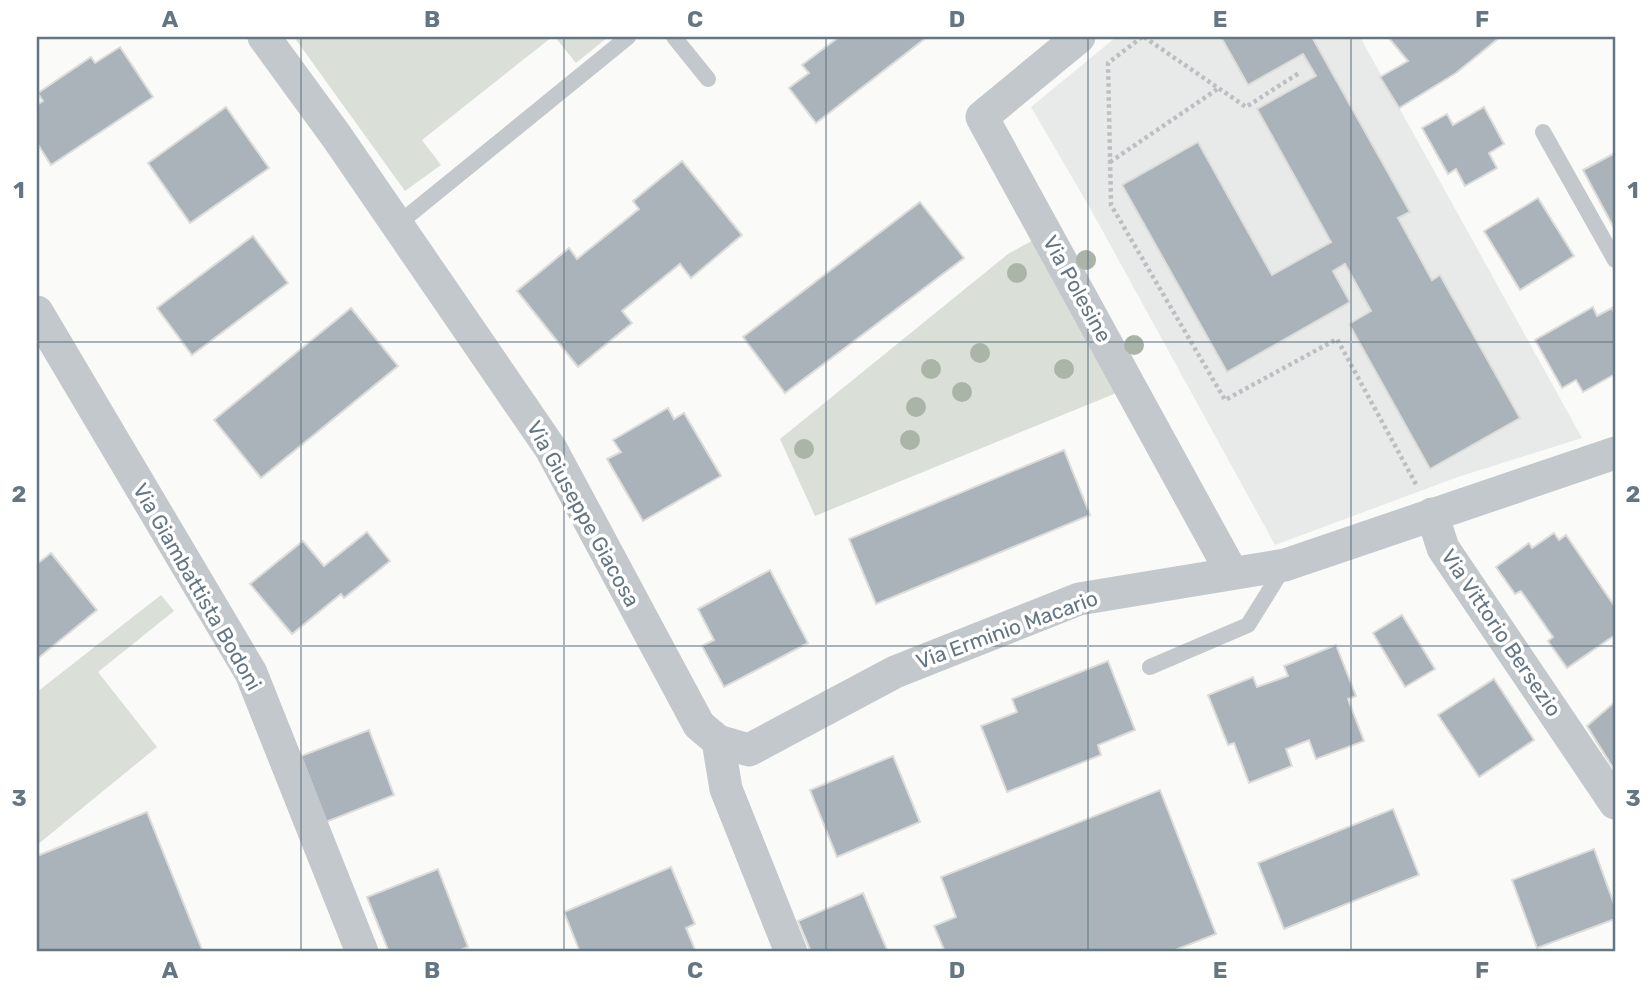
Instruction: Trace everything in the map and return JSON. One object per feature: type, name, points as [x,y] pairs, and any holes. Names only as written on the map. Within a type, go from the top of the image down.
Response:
[{"type":"street","name":"Via Giuseppe Giacosa","points":[[264,37],[398,224],[551,449],[699,725],[719,741]]},
{"type":"street","name":"Via Polesine","points":[[1079,37],[982,117],[1232,573]]},
{"type":"street","name":"Via Giambattista Bodoni","points":[[37,312],[251,673],[362,952]]},
{"type":"street","points":[[1432,514],[1615,453]]},
{"type":"street","name":"Via Erminio Macario","points":[[719,741],[750,750],[895,672],[1079,598],[1285,565],[1432,514]]},
{"type":"street","name":"Via Vittorio Bersezio","points":[[1432,514],[1443,548],[1615,803]]},
{"type":"street","points":[[719,741],[726,789],[791,952]]},
{"type":"lane","points":[[398,224],[628,37]]},
{"type":"lane","points":[[674,37],[708,79]]},
{"type":"lane","points":[[1543,132],[1615,260]]},
{"type":"lane","points":[[1150,667],[1248,625],[1285,565]]},
{"type":"path","points":[[1299,73],[1245,107],[1143,37],[1108,63],[1111,205],[1225,400],[1337,339],[1432,514]]},
{"type":"path","points":[[1110,162],[1219,88]]},
{"type":"shaded area","points":[[294,37],[552,37],[422,140],[441,165],[405,191]]},
{"type":"shaded area","points":[[555,37],[608,37],[576,63]]},
{"type":"shaded area","points":[[1116,37],[1360,37],[1582,438],[1458,477],[1275,545],[1090,208],[1031,107]]},
{"type":"shaded area","points":[[1046,233],[1131,387],[815,516],[780,439],[1008,254]]},
{"type":"shaded area","points":[[161,595],[174,611],[98,672],[157,747],[37,845],[37,692]]},
{"type":"building","points":[[839,37],[927,37],[816,123],[789,88],[809,73],[802,65]]},
{"type":"building","points":[[1221,37],[1312,37],[1410,212],[1398,218],[1432,280],[1440,275],[1520,418],[1430,469],[1349,324],[1371,311],[1345,264],[1333,271],[1350,302],[1227,372],[1122,185],[1198,142],[1272,275],[1331,242],[1257,109],[1316,76],[1303,54],[1248,85]]},
{"type":"building","points":[[1388,37],[1500,37],[1456,73],[1399,108],[1380,77],[1408,61]]},
{"type":"building","points":[[120,47],[153,97],[51,165],[37,143],[37,105],[43,101],[38,93],[91,57],[95,63]]},
{"type":"building","points":[[226,107],[269,168],[190,223],[148,163]]},
{"type":"building","points":[[1484,107],[1504,144],[1489,153],[1497,168],[1465,186],[1456,169],[1448,174],[1422,128],[1447,114],[1453,125]]},
{"type":"building","points":[[1615,153],[1615,230],[1583,170]]},
{"type":"building","points":[[682,161],[742,235],[691,278],[680,264],[622,311],[632,323],[578,367],[517,291],[569,248],[577,259],[639,209],[633,201]]},
{"type":"building","points":[[1538,198],[1574,256],[1520,290],[1484,231]]},
{"type":"building","points":[[920,202],[964,258],[785,393],[743,337]]},
{"type":"building","points":[[253,236],[288,283],[192,355],[157,308]]},
{"type":"building","points":[[1593,307],[1597,316],[1612,308],[1615,315],[1615,374],[1583,392],[1576,380],[1562,388],[1535,340]]},
{"type":"building","points":[[351,308],[398,366],[261,478],[214,420]]},
{"type":"building","points":[[668,408],[674,419],[684,413],[721,476],[643,521],[607,459],[621,452],[613,440]]},
{"type":"building","points":[[1064,450],[1090,515],[876,604],[849,539]]},
{"type":"building","points":[[367,532],[390,561],[344,598],[341,594],[292,634],[250,584],[303,541],[324,566]]},
{"type":"building","points":[[1554,533],[1559,540],[1566,535],[1615,607],[1615,635],[1567,668],[1548,641],[1553,637],[1521,591],[1515,594],[1496,567],[1529,543],[1532,548]]},
{"type":"building","points":[[51,553],[97,610],[37,659],[37,564]]},
{"type":"building","points":[[770,570],[808,643],[724,687],[702,646],[714,640],[698,609]]},
{"type":"building","points":[[1402,615],[1435,669],[1405,687],[1373,633]]},
{"type":"building","points":[[1336,645],[1356,696],[1348,699],[1364,741],[1316,759],[1309,740],[1286,749],[1292,766],[1249,783],[1234,743],[1228,745],[1208,695],[1253,677],[1257,687],[1288,676],[1284,666]]},
{"type":"building","points":[[1108,661],[1135,730],[1098,745],[1101,755],[1007,792],[981,726],[1017,712],[1012,699]]},
{"type":"building","points":[[1494,679],[1534,740],[1479,777],[1438,715]]},
{"type":"building","points":[[1615,702],[1615,771],[1587,726]]},
{"type":"building","points":[[369,730],[394,795],[326,822],[301,756]]},
{"type":"building","points":[[893,756],[920,822],[837,857],[810,790]]},
{"type":"building","points":[[1160,790],[1216,934],[1170,952],[945,952],[934,926],[956,917],[941,877]]},
{"type":"building","points":[[1393,809],[1419,875],[1284,929],[1258,863]]},
{"type":"building","points":[[147,812],[203,952],[37,952],[37,856]]},
{"type":"building","points":[[1594,849],[1615,907],[1615,919],[1537,948],[1512,880]]},
{"type":"building","points":[[671,867],[695,924],[686,928],[696,952],[580,952],[564,912]]},
{"type":"building","points":[[438,869],[468,947],[455,952],[389,952],[367,897]]},
{"type":"building","points":[[863,893],[888,952],[811,952],[798,921]]}]
